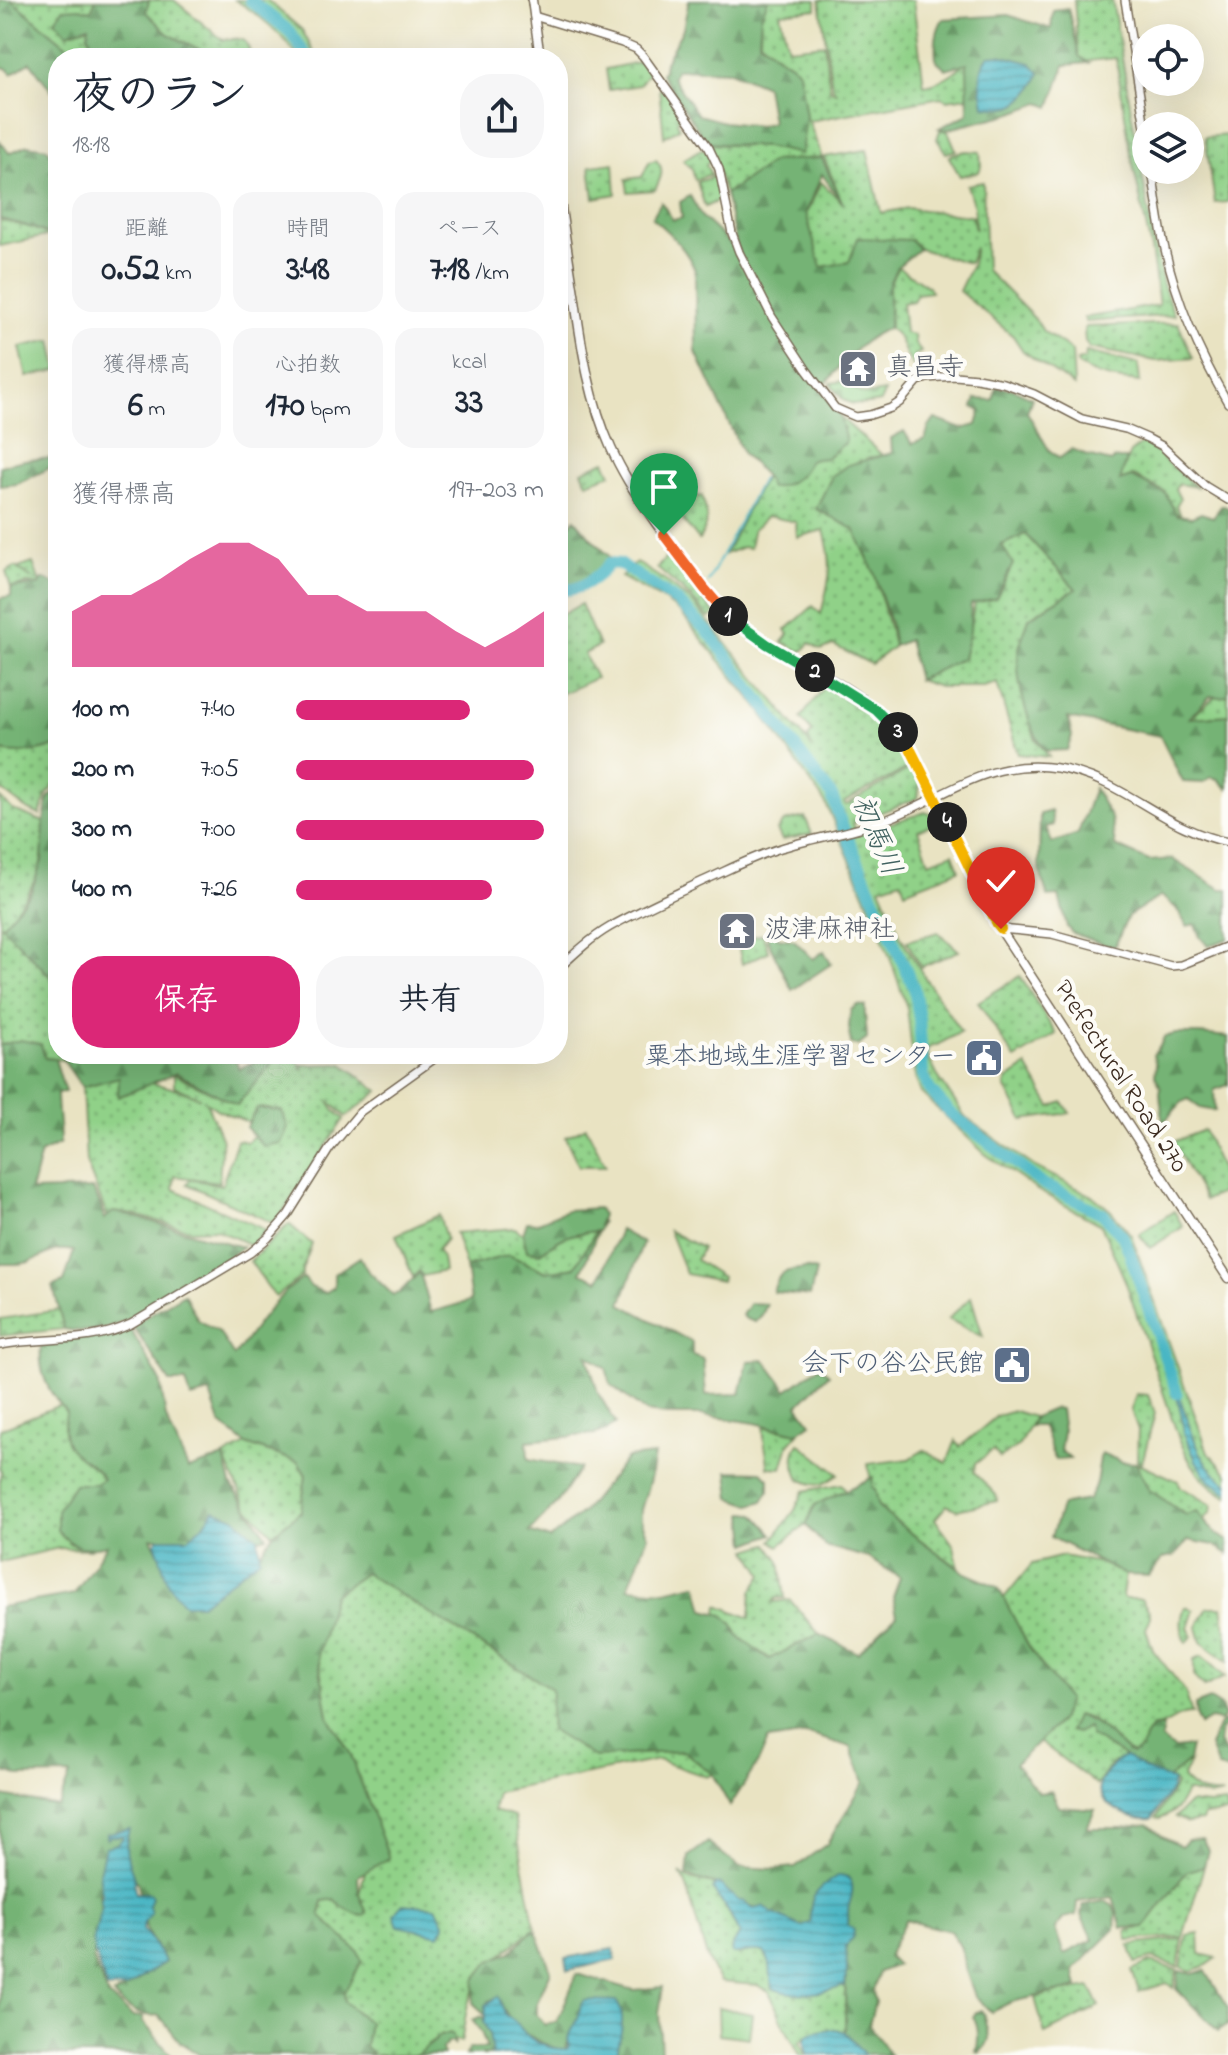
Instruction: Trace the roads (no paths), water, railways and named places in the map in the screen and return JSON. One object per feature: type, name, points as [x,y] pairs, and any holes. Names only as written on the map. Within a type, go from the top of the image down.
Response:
[{"type":"main road","points":[[532,0],[539,48]]},
{"type":"main road","name":"Prefectural Road 270","points":[[568,254],[583,357],[597,410],[625,476],[664,535],[722,611],[767,644],[852,693],[891,723],[910,748],[997,924],[1228,1278]]},
{"type":"street","points":[[1125,0],[1143,112]]},
{"type":"street","points":[[534,16],[622,43],[643,56],[709,148],[719,169],[739,252],[772,317],[835,408],[856,417],[870,415],[891,408],[918,381],[927,378],[955,376],[1003,383],[1034,394],[1082,419],[1126,429],[1147,438],[1172,454],[1205,486],[1228,500]]},
{"type":"street","points":[[1154,184],[1165,249],[1176,289],[1199,349],[1228,403]]},
{"type":"street","points":[[568,961],[607,928],[754,858],[779,848],[881,821],[978,776],[1002,769],[1056,768],[1099,780],[1174,824],[1228,842]]},
{"type":"street","points":[[1001,929],[1052,934],[1171,966],[1228,946]]},
{"type":"street","points":[[0,1345],[81,1339],[114,1332],[250,1253],[281,1224],[330,1148],[354,1118],[427,1064]]},
{"type":"water","points":[[1000,55],[1031,63],[1040,73],[1036,83],[1016,104],[984,106],[980,80],[982,67],[989,56]]},
{"type":"water","points":[[1173,1381],[1199,1450],[1216,1474],[1228,1484],[1228,1493],[1210,1481],[1196,1461],[1184,1433]]},
{"type":"water","points":[[214,1510],[235,1518],[258,1538],[260,1558],[201,1604],[184,1604],[169,1585],[155,1543],[159,1538],[189,1538]]},
{"type":"water","points":[[1126,1757],[1173,1781],[1152,1819],[1121,1812],[1102,1796],[1101,1781],[1115,1763]]},
{"type":"water","points":[[129,1829],[126,1852],[135,1891],[150,1893],[152,1897],[149,1906],[151,1913],[143,1930],[165,1962],[126,1988],[107,1989],[93,1940],[102,1906],[99,1873],[105,1847],[117,1844],[123,1838],[111,1836],[107,1839],[107,1833]]},
{"type":"water","points":[[838,1875],[848,1878],[852,1886],[848,1925],[854,1930],[853,1938],[846,1946],[845,1986],[810,1993],[774,1989],[764,1952],[732,1953],[733,1944],[740,1934],[713,1889],[715,1885],[720,1884],[739,1901],[753,1908],[763,1906],[802,1927],[811,1922],[811,1906],[816,1894]]},
{"type":"water","points":[[402,1904],[436,1907],[445,1925],[440,1935],[398,1926],[394,1915]]},
{"type":"water","points":[[613,1949],[616,1960],[568,1970],[566,1958]]},
{"type":"water","points":[[498,1996],[506,2016],[529,2037],[544,2046],[561,2049],[567,2049],[569,2045],[568,2038],[585,2000],[616,2001],[622,2013],[617,2055],[492,2055],[489,2033],[483,2022],[486,2005]]},
{"type":"water","points":[[836,2029],[845,2032],[865,2055],[808,2055],[805,2041],[810,2033]]},
{"type":"waterway","name":"初馬川","points":[[250,0],[289,31],[301,48]]},
{"type":"waterway","points":[[708,582],[762,479]]},
{"type":"waterway","name":"初馬川","points":[[568,590],[593,579],[610,563],[620,564],[678,602],[710,634],[832,796],[914,988],[923,1075],[930,1090],[950,1113],[1041,1183],[1103,1214],[1123,1237],[1177,1393]]},
{"type":"place","name":"真昌寺","points":[[858,369]]},
{"type":"place","name":"波津麻神社","points":[[737,931]]},
{"type":"place","name":"粟本地域生涯学習センター","points":[[984,1058]]},
{"type":"place","name":"会下の谷公民館","points":[[1012,1365]]}]
